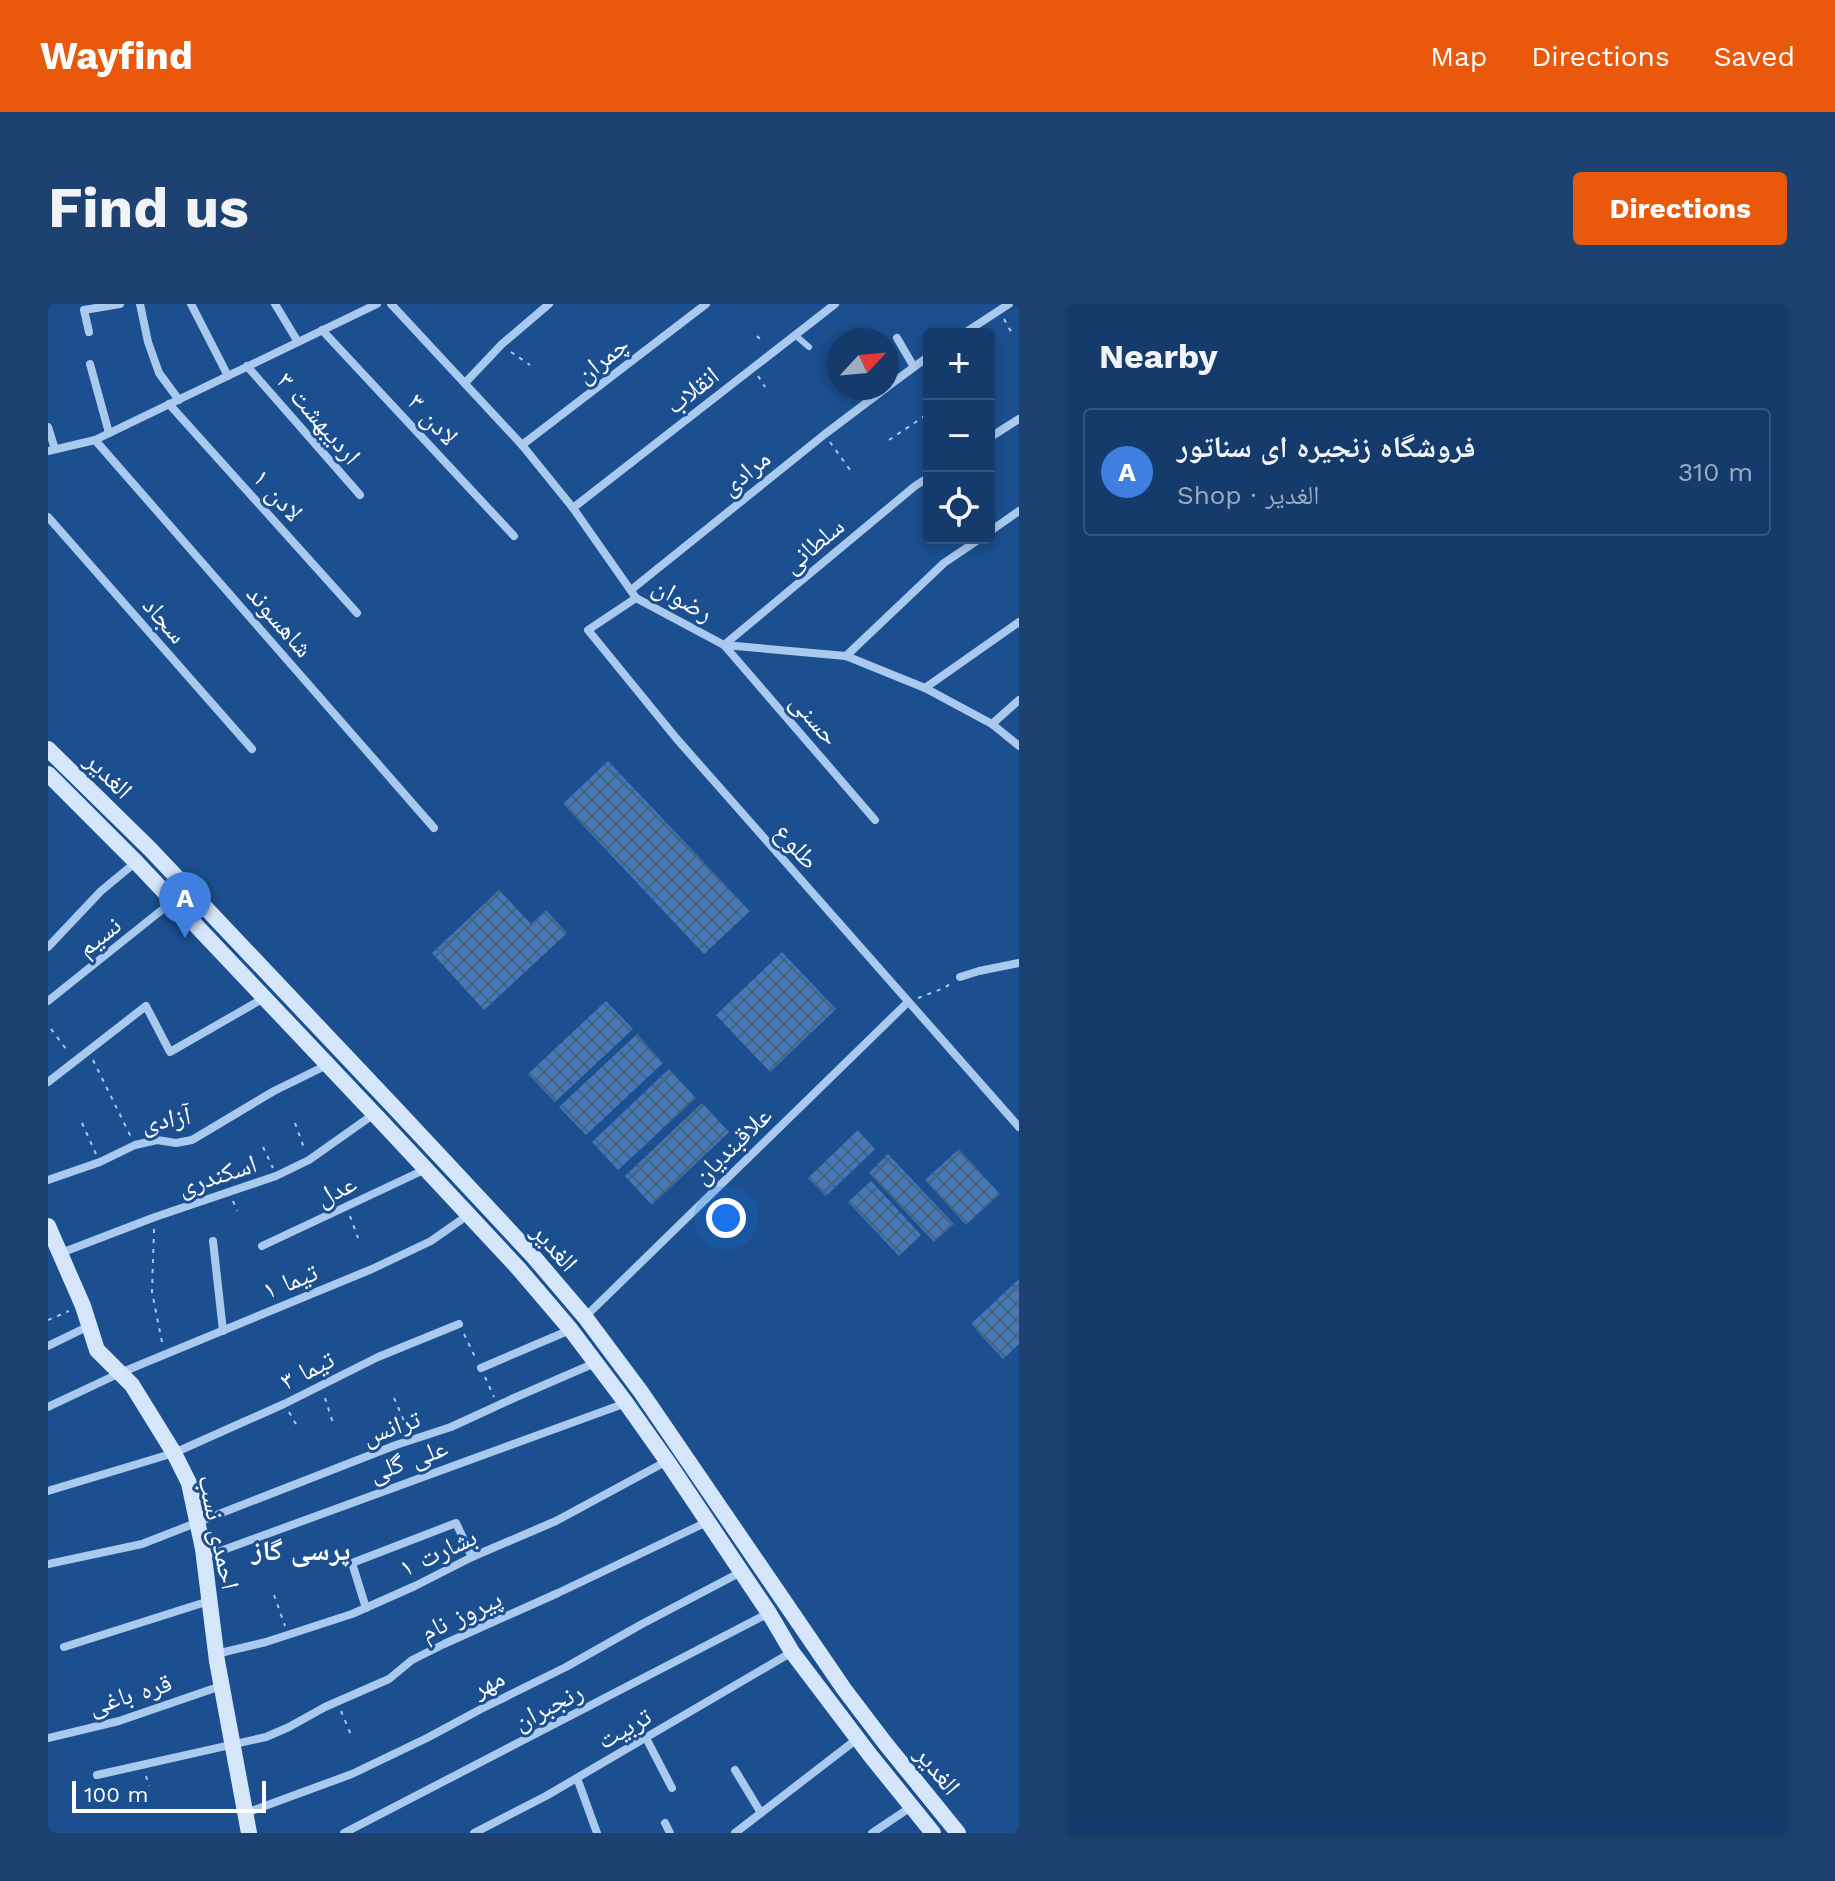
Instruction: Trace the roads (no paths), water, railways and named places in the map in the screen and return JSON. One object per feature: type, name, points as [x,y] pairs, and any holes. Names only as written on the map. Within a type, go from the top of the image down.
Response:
[{"type":"main road","name":"الغدیر","points":[[48,749],[150,849],[362,1073],[533,1256],[585,1317],[641,1392],[844,1689],[958,1833]]},
{"type":"main road","name":"الغدیر","points":[[48,774],[136,862],[426,1169],[571,1330],[667,1461],[792,1652],[933,1833]]},
{"type":"main road","name":"احمدی نسب","points":[[48,1226],[83,1306],[97,1350],[132,1385],[189,1483],[204,1557],[216,1654],[248,1833]]},
{"type":"main road","points":[[571,1330],[585,1317]]},
{"type":"street","points":[[89,332],[84,310],[120,304]]},
{"type":"street","points":[[140,304],[159,373],[179,400]]},
{"type":"street","points":[[191,304],[228,376]]},
{"type":"street","points":[[275,304],[298,342]]},
{"type":"street","points":[[48,427],[51,450],[95,440],[298,342],[360,308],[377,304]]},
{"type":"street","name":"رضوان","points":[[391,304],[522,445],[573,508],[633,594],[724,645],[846,656],[925,688],[992,724],[1019,746]]},
{"type":"street","points":[[465,383],[502,344],[549,304]]},
{"type":"street","name":"چمران","points":[[522,445],[706,304]]},
{"type":"street","points":[[972,328],[1009,304]]},
{"type":"street","name":"انقلاب","points":[[573,508],[831,305]]},
{"type":"street","name":"لادن ۳","points":[[322,330],[514,536]]},
{"type":"street","points":[[899,341],[914,367]]},
{"type":"street","name":"مرادی","points":[[899,378],[923,360]]},
{"type":"street","points":[[90,364],[109,433]]},
{"type":"street","name":"اردیبهشت ۳","points":[[247,366],[360,495]]},
{"type":"street","name":"مرادی","points":[[633,594],[870,400]]},
{"type":"street","name":"لادن ۱","points":[[169,404],[357,613]]},
{"type":"street","points":[[995,434],[1019,419]]},
{"type":"street","name":"شاهسوند","points":[[95,440],[434,828]]},
{"type":"street","name":"سلطانی","points":[[724,645],[923,481]]},
{"type":"street","points":[[995,528],[1019,511]]},
{"type":"street","name":"سجاد","points":[[48,517],[252,749]]},
{"type":"street","points":[[846,656],[944,563],[972,544]]},
{"type":"street","name":"طلوع","points":[[633,594],[588,630],[676,738],[1019,1127]]},
{"type":"street","points":[[925,688],[1019,622]]},
{"type":"street","name":"حسنی","points":[[724,645],[875,820]]},
{"type":"street","points":[[992,724],[1019,700]]},
{"type":"street","points":[[48,947],[101,891],[136,862]]},
{"type":"street","name":"نسیم","points":[[48,1001],[173,901]]},
{"type":"street","points":[[960,977],[1019,963]]},
{"type":"street","points":[[48,1082],[146,1006],[170,1052],[265,998]]},
{"type":"street","name":"علاقبندیان","points":[[585,1317],[908,1002]]},
{"type":"street","name":"آزادی","points":[[48,1180],[100,1162],[135,1145],[157,1140],[176,1143],[192,1140],[274,1091],[328,1065]]},
{"type":"street","name":"اسکندری","points":[[61,1253],[276,1176],[309,1160],[374,1114]]},
{"type":"street","name":"عدل","points":[[262,1246],[426,1169]]},
{"type":"street","name":"تیما ۱","points":[[48,1407],[120,1373],[372,1269],[431,1241],[468,1215]]},
{"type":"street","points":[[213,1241],[223,1331]]},
{"type":"street","name":"تیما ۳","points":[[48,1491],[174,1453],[284,1404],[378,1357],[459,1324]]},
{"type":"street","points":[[48,1346],[89,1326]]},
{"type":"street","points":[[481,1368],[571,1330]]},
{"type":"street","name":"ترانس","points":[[48,1564],[142,1544],[412,1439],[451,1427],[596,1363]]},
{"type":"street","name":"علی گلی","points":[[204,1557],[626,1403]]},
{"type":"street","name":"بشارت ۱","points":[[216,1654],[288,1635],[366,1608],[556,1521],[667,1461]]},
{"type":"street","name":"پیروز نام","points":[[97,1775],[266,1737],[389,1679],[412,1660],[444,1644],[707,1522]]},
{"type":"street","points":[[366,1608],[352,1563],[456,1523],[472,1557]]},
{"type":"street","name":"مهر","points":[[245,1813],[352,1774],[427,1738],[741,1572]]},
{"type":"street","points":[[64,1647],[209,1601]]},
{"type":"street","name":"رنجبران","points":[[344,1833],[769,1613]]},
{"type":"street","name":"تربیت","points":[[474,1833],[577,1778],[792,1652]]},
{"type":"street","name":"قره باغی","points":[[48,1738],[119,1721],[222,1686]]},
{"type":"street","points":[[646,1738],[672,1788]]},
{"type":"street","points":[[735,1833],[857,1739]]},
{"type":"street","points":[[735,1770],[761,1813]]},
{"type":"street","points":[[577,1778],[597,1833]]},
{"type":"street","points":[[872,1833],[912,1807]]},
{"type":"street","points":[[494,1823],[497,1833]]},
{"type":"street","points":[[665,1823],[670,1833]]},
{"type":"lane","points":[[795,335],[809,347]]},
{"type":"place","name":"فروشگاه زنجیره ای سناتور","points":[[185,938]]},
{"type":"district","name":"پرسی گاز","points":[[301,1550]]}]
